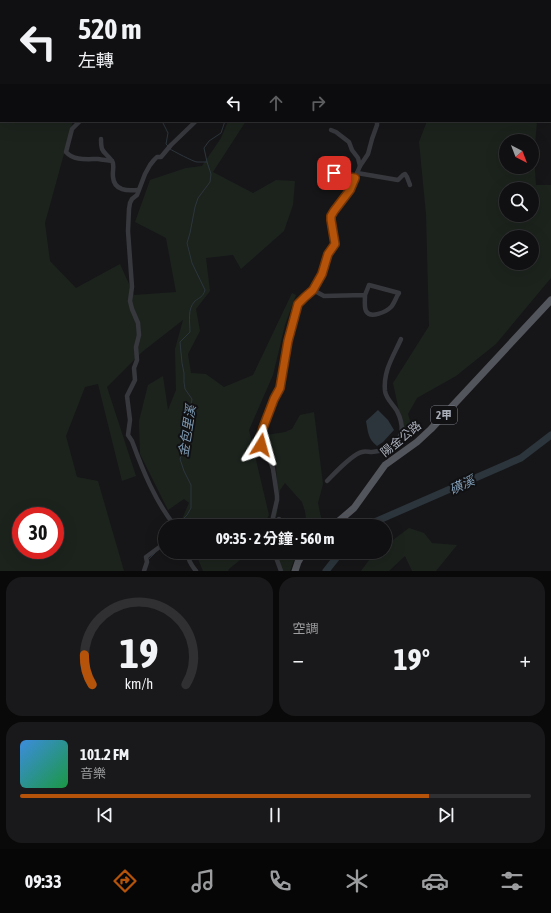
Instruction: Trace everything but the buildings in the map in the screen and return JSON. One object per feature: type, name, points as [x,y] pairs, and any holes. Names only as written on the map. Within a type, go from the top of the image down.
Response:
[{"type":"main road","name":"陽金公路","points":[[341,519],[354,508],[385,465],[417,442],[431,429],[551,300]]},
{"type":"main road","points":[[295,571],[300,559]]},
{"type":"street","points":[[79,122],[72,129],[66,152],[79,159],[99,159],[112,161]]},
{"type":"street","points":[[171,519],[162,508],[149,485],[132,441],[128,435],[130,420],[127,396],[135,380],[134,368],[139,335],[138,323],[130,301],[132,287],[128,232],[129,208],[132,199],[137,195],[145,174],[154,160],[157,157],[161,157],[169,147],[195,122]]},
{"type":"street","points":[[273,519],[277,496],[273,469],[270,460],[261,445],[262,432],[274,399],[280,388],[288,341],[298,304],[313,290],[322,274],[328,254],[335,244],[331,216],[350,190],[360,166],[368,154],[377,122]]},
{"type":"street","points":[[331,130],[349,142],[352,150],[358,158],[360,166]]},
{"type":"street","points":[[101,139],[101,149],[113,163],[113,177],[117,186],[127,191],[138,190]]},
{"type":"street","points":[[329,160],[333,165],[332,170],[337,175],[356,175],[398,180],[405,174],[410,185]]},
{"type":"street","points":[[369,285],[399,293],[391,307],[379,314],[371,315],[365,310],[365,295],[369,285]]},
{"type":"street","points":[[313,290],[324,296],[365,295]]},
{"type":"street","points":[[327,481],[353,456],[362,452],[388,449],[394,445],[399,438],[402,431],[402,424],[397,411],[387,398],[385,392],[385,380],[386,371],[400,339]]},
{"type":"street","points":[[144,571],[147,560],[146,557],[158,548]]},
{"type":"street","points":[[188,559],[190,564],[196,571]]},
{"type":"street","points":[[277,559],[281,571]]},
{"type":"shaded area","points":[[0,122],[73,122],[45,223],[50,261],[76,288],[120,264],[134,295],[176,292],[166,238],[135,222],[150,180],[186,168],[202,166],[221,138],[228,122],[245,122],[213,172],[253,193],[276,180],[295,181],[293,205],[284,231],[241,269],[233,255],[206,258],[210,291],[196,309],[200,331],[188,354],[191,373],[206,374],[224,387],[253,375],[292,293],[296,295],[285,325],[273,375],[249,430],[269,515],[267,519],[182,519],[189,503],[184,499],[168,510],[140,454],[139,421],[148,385],[163,376],[168,410],[176,390],[175,349],[183,320],[142,352],[107,387],[136,476],[122,481],[98,384],[85,387],[66,436],[77,477],[98,481],[124,571],[0,571]]},
{"type":"shaded area","points":[[427,122],[537,122],[536,134],[499,134],[499,174],[535,174],[536,182],[499,182],[499,222],[539,222],[539,185],[551,185],[551,278],[496,344],[456,376],[417,398],[408,414],[414,433],[385,455],[404,434],[393,383],[429,326],[426,214],[419,142]]},
{"type":"shaded area","points":[[378,410],[388,420],[394,430],[377,446],[370,438],[366,421]]},
{"type":"shaded area","points":[[314,412],[323,484],[318,503],[321,519],[306,519],[302,502],[285,483],[280,490],[276,519],[273,519],[277,487],[276,465],[266,435],[285,432],[292,429],[300,415]]},
{"type":"shaded area","points":[[409,528],[424,533],[432,543],[457,545],[436,571],[412,571],[405,556],[389,571],[361,571],[370,559],[392,559],[392,541]]},
{"type":"shaded area","points":[[198,559],[241,559],[228,571],[203,571]]},
{"type":"shaded area","points":[[279,559],[294,559],[290,571],[282,571]]},
{"type":"waterway","points":[[162,122],[168,133],[166,144],[168,146]]},
{"type":"waterway","name":"金包里溪","points":[[183,519],[191,508],[191,485],[180,459],[187,440],[187,428],[192,399],[185,389],[180,342],[190,332],[192,304],[202,296],[205,290],[192,263],[187,243],[198,198],[210,182],[211,174],[204,148],[209,141],[221,133],[225,122]]},
{"type":"waterway","points":[[170,149],[195,162],[207,162]]},
{"type":"waterway","name":"磺溪","points":[[381,519],[521,458],[551,435]]},
{"type":"waterway","name":"金包里溪","points":[[149,559],[155,553]]},
{"type":"waterway","name":"磺溪","points":[[326,571],[335,559]]},
{"type":"route","points":[[261,445],[263,428],[282,381],[288,341],[298,304],[313,290],[322,274],[328,254],[334,248],[335,244],[331,216],[350,190],[355,178],[337,175],[334,173]]}]
